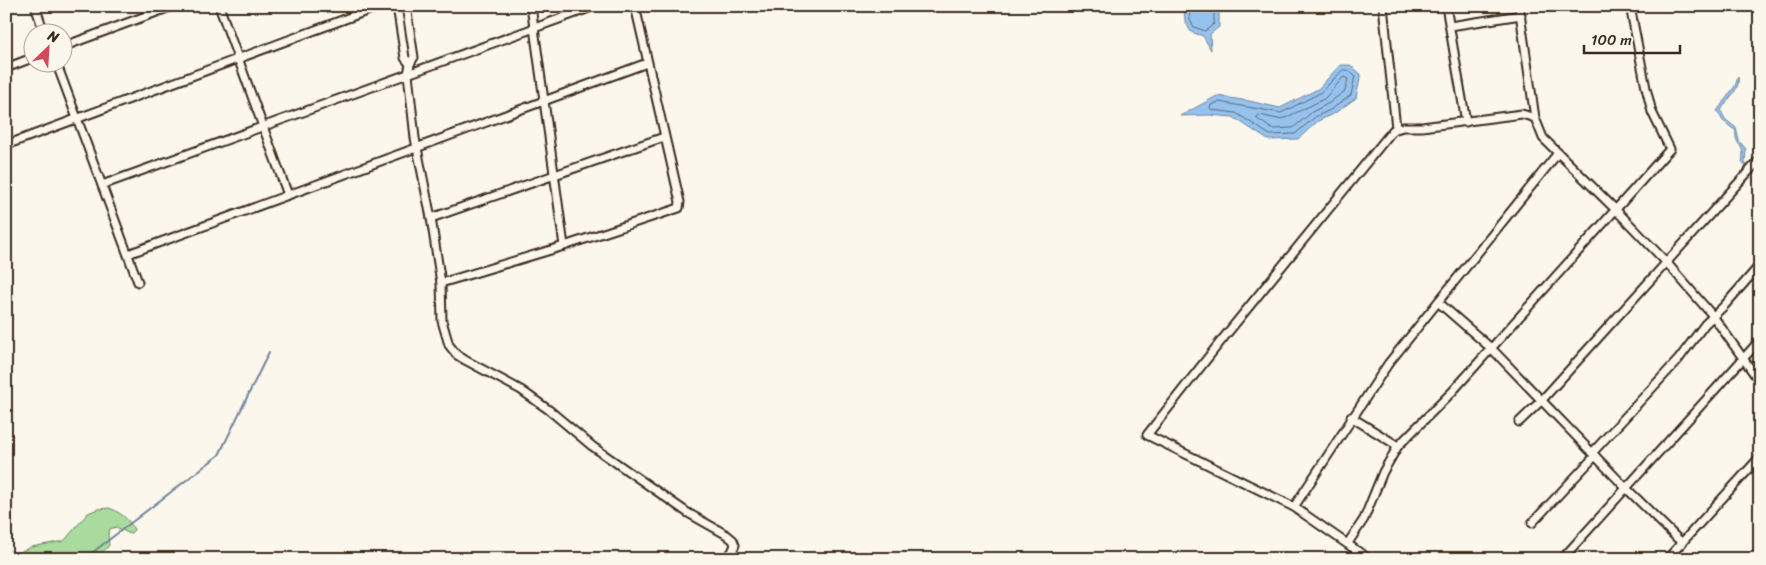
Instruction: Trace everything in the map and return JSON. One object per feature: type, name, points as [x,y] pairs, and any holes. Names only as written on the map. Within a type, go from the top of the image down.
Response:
[{"type":"street","points":[[35,6],[41,22]]},
{"type":"street","points":[[72,42],[173,6]]},
{"type":"street","points":[[219,6],[288,195]]},
{"type":"street","points":[[6,145],[380,6]]},
{"type":"street","points":[[397,6],[405,58],[410,64]]},
{"type":"street","points":[[406,6],[414,57],[408,74],[416,148],[431,218],[440,283],[442,321],[449,345],[457,355],[520,390],[549,410],[608,458],[688,513],[727,535],[733,540],[735,545],[732,552],[725,559]]},
{"type":"street","points":[[531,6],[564,246]]},
{"type":"street","points":[[102,185],[595,6]]},
{"type":"street","points":[[440,283],[678,209],[680,202],[635,6]]},
{"type":"street","points":[[1383,6],[1396,128]]},
{"type":"street","points":[[1446,6],[1466,122]]},
{"type":"street","points":[[1519,6],[1535,118],[1543,138],[1666,261],[1713,316],[1760,382]]},
{"type":"street","points":[[1584,6],[1594,6]]},
{"type":"street","points":[[1348,543],[1364,519],[1383,472],[1398,446],[1492,349],[1670,149],[1652,112],[1630,6]]},
{"type":"street","points":[[1450,26],[1520,15]]},
{"type":"street","points":[[6,68],[22,62]]},
{"type":"street","points":[[128,254],[648,62]]},
{"type":"street","points":[[60,72],[138,282]]},
{"type":"street","points":[[1369,559],[1294,507],[1147,435],[1221,340],[1391,132],[1396,128],[1466,122],[1522,114],[1535,118]]},
{"type":"street","points":[[431,218],[664,137]]},
{"type":"street","points":[[1294,507],[1351,417],[1388,364],[1558,154]]},
{"type":"street","points":[[1519,422],[1542,400],[1760,159]]},
{"type":"street","points":[[1532,523],[1678,360],[1705,324],[1760,265]]},
{"type":"street","points":[[1438,302],[1492,349],[1626,488],[1682,543]]},
{"type":"street","points":[[1564,558],[1760,340]]},
{"type":"street","points":[[1351,417],[1398,446]]},
{"type":"street","points":[[1667,559],[1760,457]]},
{"type":"green space","points":[[109,508],[117,511],[124,517],[134,530],[130,534],[116,527],[110,529],[108,534],[109,545],[99,554],[76,554],[71,559],[6,559],[6,549],[16,554],[31,547],[64,541],[88,513],[98,509]]},
{"type":"water","points":[[1184,6],[1223,6],[1219,13],[1219,27],[1210,34],[1211,50],[1203,36],[1191,32],[1185,21]]},
{"type":"water","points":[[1340,65],[1350,65],[1361,74],[1356,98],[1335,113],[1318,121],[1298,139],[1268,140],[1233,117],[1209,115],[1180,116],[1217,96],[1280,108],[1318,89]]},
{"type":"water","points":[[1738,77],[1735,91],[1721,111],[1725,119],[1736,128],[1739,141],[1746,149],[1745,163],[1748,166],[1746,167],[1742,162],[1743,156],[1736,131],[1723,121],[1717,111],[1735,86]]},
{"type":"waterway","points":[[84,559],[219,455],[269,352]]}]
